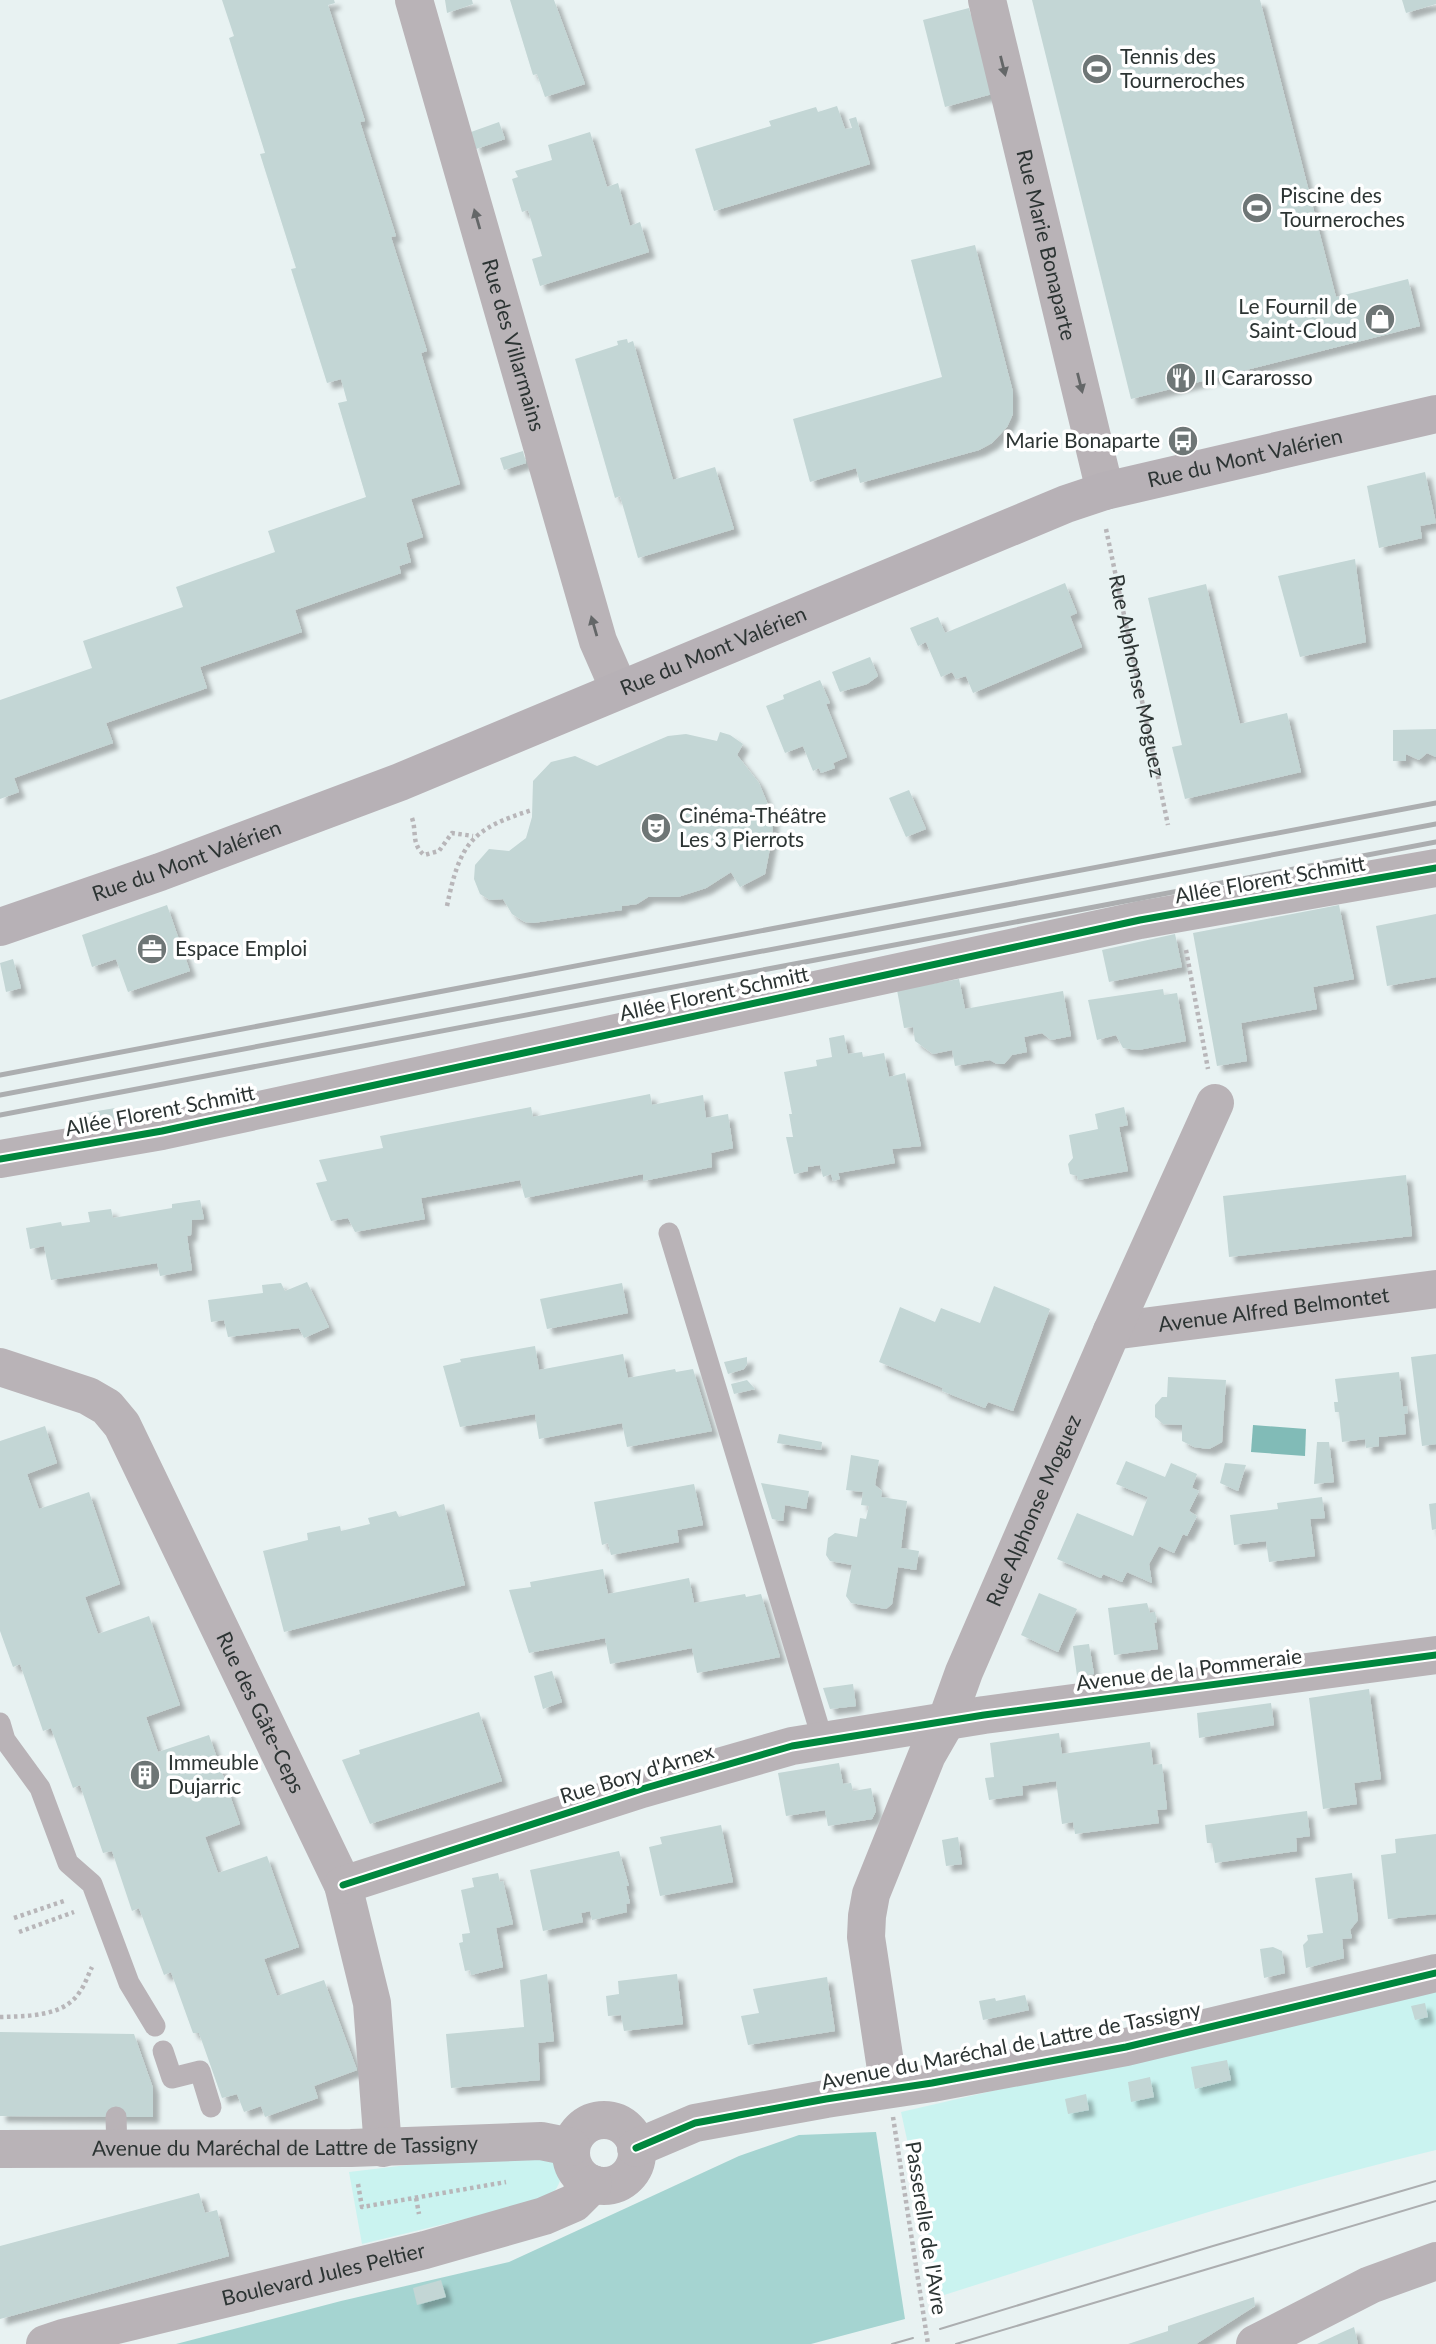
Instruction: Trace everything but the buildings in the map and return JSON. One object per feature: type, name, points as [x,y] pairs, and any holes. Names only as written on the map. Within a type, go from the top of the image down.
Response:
[{"type":"main road","name":"Rue du Mont Valérien","points":[[0,927],[160,872],[400,782],[1066,504],[1105,491],[1436,414]]},
{"type":"street","name":"Rue des Villarmains","points":[[414,0],[598,641],[619,689]]},
{"type":"street","name":"Rue Marie Bonaparte","points":[[987,0],[1105,491]]},
{"type":"street","name":"Allée Florent Schmitt","points":[[0,1159],[162,1131],[1140,920],[1436,868]]},
{"type":"street","name":"Rue Alphonse Moguez","points":[[891,2103],[866,1937],[871,1894],[927,1755],[946,1722],[964,1672],[1214,1102]]},
{"type":"street","name":"Avenue Alfred Belmontet","points":[[1112,1331],[1436,1289]]},
{"type":"street","name":"Rue des Gâte-Ceps","points":[[0,1367],[88,1396],[107,1407],[122,1425],[344,1885],[372,2003],[383,2148]]},
{"type":"street","name":"Avenue de la Pommeraie","points":[[946,1722],[1436,1655]]},
{"type":"street","name":"Rue Bory d'Arnex","points":[[344,1885],[642,1789],[792,1746],[946,1722]]},
{"type":"street","name":"Avenue du Maréchal de Lattre de Tassigny","points":[[636,2148],[695,2123],[891,2103],[1436,1973]]},
{"type":"street","points":[[609,2121],[627,2130],[636,2148],[632,2170],[615,2184],[604,2186],[582,2178],[575,2169],[571,2147],[575,2137],[589,2124],[609,2121]]},
{"type":"street","name":"Avenue du Maréchal de Lattre de Tassigny","points":[[0,2149],[117,2134],[383,2148],[541,2141],[571,2147]]},
{"type":"street","name":"Boulevard Jules Peltier","points":[[45,2344],[425,2249],[544,2216],[574,2203],[593,2184]]},
{"type":"street","points":[[1255,2344],[1370,2285],[1436,2261]]},
{"type":"lane","points":[[669,1233],[823,1741]]},
{"type":"lane","points":[[0,1723],[5,1740],[40,1788],[68,1863],[92,1884],[129,1983],[155,2026]]},
{"type":"lane","points":[[163,2050],[172,2078],[200,2071],[211,2107]]},
{"type":"path","points":[[447,906],[453,873],[473,836],[504,819],[532,810]]},
{"type":"path","points":[[415,828],[413,838],[416,848],[424,855],[439,851],[452,833],[473,836]]},
{"type":"path","points":[[1185,945],[1214,1102]]},
{"type":"path","points":[[15,1919],[53,1905]]},
{"type":"path","points":[[19,1931],[58,1918]]},
{"type":"path","points":[[0,2017],[37,2015],[67,2005],[80,1992],[93,1965],[117,1953]]},
{"type":"path","points":[[362,2207],[510,2182]]},
{"type":"shaded area","points":[[1253,1425],[1306,1429],[1305,1456],[1251,1452]]},
{"type":"shaded area","points":[[1436,1988],[1436,2150],[1249,2200],[941,2296],[901,2112]]},
{"type":"shaded area","points":[[876,2132],[905,2319],[811,2344],[176,2344],[341,2301],[509,2262],[739,2156],[799,2135]]},
{"type":"shaded area","points":[[533,2150],[557,2161],[559,2167],[559,2182],[547,2199],[362,2244],[349,2172]]},
{"type":"tram line","points":[[940,2329],[1436,2181]]},
{"type":"tram line","points":[[956,2344],[1436,2201]]},
{"type":"tram line","points":[[892,2344],[913,2338]]},
{"type":"railway","points":[[0,1075],[1436,803]]},
{"type":"railway","points":[[0,1095],[1436,824]]},
{"type":"railway","points":[[0,1115],[1436,842]]},
{"type":"cycle path","points":[[0,1159],[162,1131],[1140,920],[1436,868]]},
{"type":"cycle path","points":[[343,1885],[642,1789],[792,1746],[984,1715],[1436,1655]]},
{"type":"cycle path","points":[[636,2148],[695,2123],[1126,2047],[1436,1973]]},
{"type":"place","name":"Tennis des Tourneroches","points":[[1097,69]]},
{"type":"place","name":"Piscine des Tourneroches","points":[[1257,208]]},
{"type":"place","name":"Le Fournil de Saint-Cloud","points":[[1380,319]]},
{"type":"place","name":"II Cararosso","points":[[1181,378]]},
{"type":"place","name":"Marie Bonaparte","points":[[1183,441]]},
{"type":"place","name":"Cinéma-Théâtre Les 3 Pierrots","points":[[656,828]]},
{"type":"place","name":"Espace Emploi","points":[[152,949]]},
{"type":"place","name":"Immeuble Dujarric","points":[[145,1775]]}]
